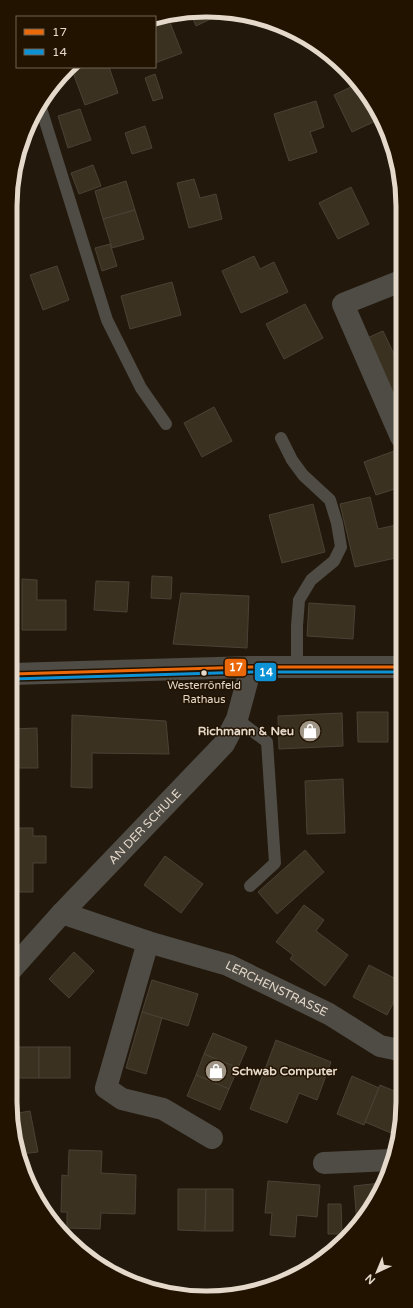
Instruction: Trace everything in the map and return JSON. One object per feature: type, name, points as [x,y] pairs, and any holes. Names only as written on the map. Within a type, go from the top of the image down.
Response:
[{"type":"street","points":[[396,284],[344,304],[396,425]]},
{"type":"street","points":[[17,674],[251,667],[396,667]]},
{"type":"street","name":"AN DER SCHULE","points":[[17,962],[62,913],[224,744],[237,719],[251,667]]},
{"type":"street","name":"LERCHENSTRASSE","points":[[62,913],[148,942],[228,965],[329,1014],[380,1046],[396,1049]]},
{"type":"street","points":[[148,942],[106,1088],[122,1099],[163,1109],[212,1138]]},
{"type":"street","points":[[324,1164],[387,1160]]},
{"type":"lane","points":[[42,112],[107,320],[142,388],[166,424]]},
{"type":"lane","points":[[281,438],[292,460],[303,475],[330,500],[337,523],[341,547],[334,561],[311,580],[299,600],[296,667]]},
{"type":"lane","points":[[237,719],[267,742],[275,863],[250,886]]},
{"type":"building","points":[[192,17],[215,17],[196,26]]},
{"type":"building","points":[[169,21],[182,53],[156,63],[156,23]]},
{"type":"building","points":[[78,68],[109,68],[118,93],[85,105],[73,73]]},
{"type":"building","points":[[155,74],[163,98],[153,101],[145,78]]},
{"type":"building","points":[[353,86],[364,101],[375,121],[352,132],[334,95]]},
{"type":"building","points":[[316,101],[324,127],[310,132],[317,152],[289,161],[274,114]]},
{"type":"building","points":[[80,109],[91,140],[68,148],[58,116]]},
{"type":"building","points":[[145,126],[152,148],[132,154],[125,133]]},
{"type":"building","points":[[93,165],[101,186],[79,194],[71,173]]},
{"type":"building","points":[[194,179],[200,198],[216,194],[222,219],[189,228],[177,183]]},
{"type":"building","points":[[126,181],[135,210],[103,219],[95,191]]},
{"type":"building","points":[[351,187],[369,224],[338,239],[319,203]]},
{"type":"building","points":[[135,210],[144,239],[112,248],[103,219]]},
{"type":"building","points":[[110,244],[117,266],[102,271],[95,248]]},
{"type":"building","points":[[254,256],[260,269],[274,262],[288,292],[241,313],[222,271]]},
{"type":"building","points":[[57,266],[69,300],[43,310],[30,275]]},
{"type":"building","points":[[172,282],[181,315],[130,329],[121,296]]},
{"type":"building","points":[[305,304],[323,338],[284,359],[266,324]]},
{"type":"building","points":[[383,331],[396,358],[396,400],[365,339]]},
{"type":"building","points":[[214,407],[232,441],[202,457],[184,423]]},
{"type":"building","points":[[396,450],[396,489],[376,495],[364,462]]},
{"type":"building","points":[[370,497],[378,529],[396,525],[396,558],[355,567],[340,504]]},
{"type":"building","points":[[313,504],[325,552],[282,563],[269,515]]},
{"type":"building","points":[[152,576],[172,577],[171,599],[151,598]]},
{"type":"building","points":[[22,579],[37,580],[37,600],[66,600],[66,630],[22,630]]},
{"type":"building","points":[[96,581],[129,582],[127,612],[94,610]]},
{"type":"building","points":[[181,593],[249,596],[247,648],[173,644]]},
{"type":"building","points":[[309,603],[355,606],[353,639],[307,636]]},
{"type":"building","points":[[357,712],[388,712],[388,742],[358,742]]},
{"type":"building","name":"Richmann & Neu","points":[[342,713],[343,746],[279,749],[278,716]]},
{"type":"building","points":[[72,715],[166,721],[169,754],[92,753],[92,788],[71,787]]},
{"type":"building","points":[[37,728],[38,768],[17,768],[17,729]]},
{"type":"building","points":[[343,779],[345,833],[307,834],[305,781]]},
{"type":"building","points":[[17,828],[33,828],[33,836],[46,836],[46,863],[33,863],[33,892],[17,892]]},
{"type":"building","points":[[305,850],[324,872],[277,914],[258,892]]},
{"type":"building","points":[[165,856],[203,884],[181,913],[144,885]]},
{"type":"building","points":[[304,905],[324,920],[316,931],[348,955],[325,986],[290,959],[293,955],[276,942]]},
{"type":"building","points":[[74,952],[94,971],[69,998],[49,979]]},
{"type":"building","points":[[369,965],[396,979],[396,998],[387,1015],[353,997]]},
{"type":"building","points":[[152,980],[198,994],[188,1026],[142,1012]]},
{"type":"building","points":[[142,1012],[162,1018],[146,1074],[126,1068]]},
{"type":"building","points":[[213,1033],[247,1047],[238,1068],[204,1054]]},
{"type":"building","points":[[276,1040],[331,1062],[317,1100],[299,1093],[287,1123],[250,1109]]},
{"type":"building","points":[[17,1047],[39,1047],[39,1078],[17,1078]]},
{"type":"building","points":[[39,1047],[70,1047],[70,1078],[39,1078]]},
{"type":"building","points":[[204,1054],[238,1068],[229,1089],[196,1075]]},
{"type":"building","points":[[196,1075],[229,1089],[220,1110],[187,1096]]},
{"type":"building","points":[[352,1076],[379,1088],[364,1125],[337,1114]]},
{"type":"building","points":[[380,1085],[396,1092],[396,1114],[391,1133],[365,1122]]},
{"type":"building","points":[[30,1111],[38,1152],[24,1154],[17,1113]]},
{"type":"building","points":[[69,1150],[102,1151],[101,1173],[136,1175],[135,1214],[101,1213],[100,1229],[67,1228],[67,1212],[61,1212],[62,1175],[68,1176]]},
{"type":"building","points":[[268,1181],[320,1185],[317,1217],[297,1215],[295,1237],[270,1235],[272,1213],[265,1213]]},
{"type":"building","points":[[377,1183],[371,1196],[356,1218],[354,1186]]},
{"type":"building","points":[[178,1189],[206,1189],[205,1231],[178,1230]]},
{"type":"building","points":[[206,1189],[233,1189],[233,1231],[205,1231]]},
{"type":"building","points":[[328,1204],[341,1204],[342,1233],[328,1234]]},
{"type":"transit line","name":"17","points":[[17,674],[251,667],[396,667]]},
{"type":"transit line","name":"14","points":[[17,679],[251,672],[396,672]]},
{"type":"place","name":"Westerrönfeld Rathaus","points":[[204,673]]},
{"type":"place","name":"Richmann & Neu","points":[[310,731]]},
{"type":"place","name":"Schwab Computer","points":[[216,1071]]}]
